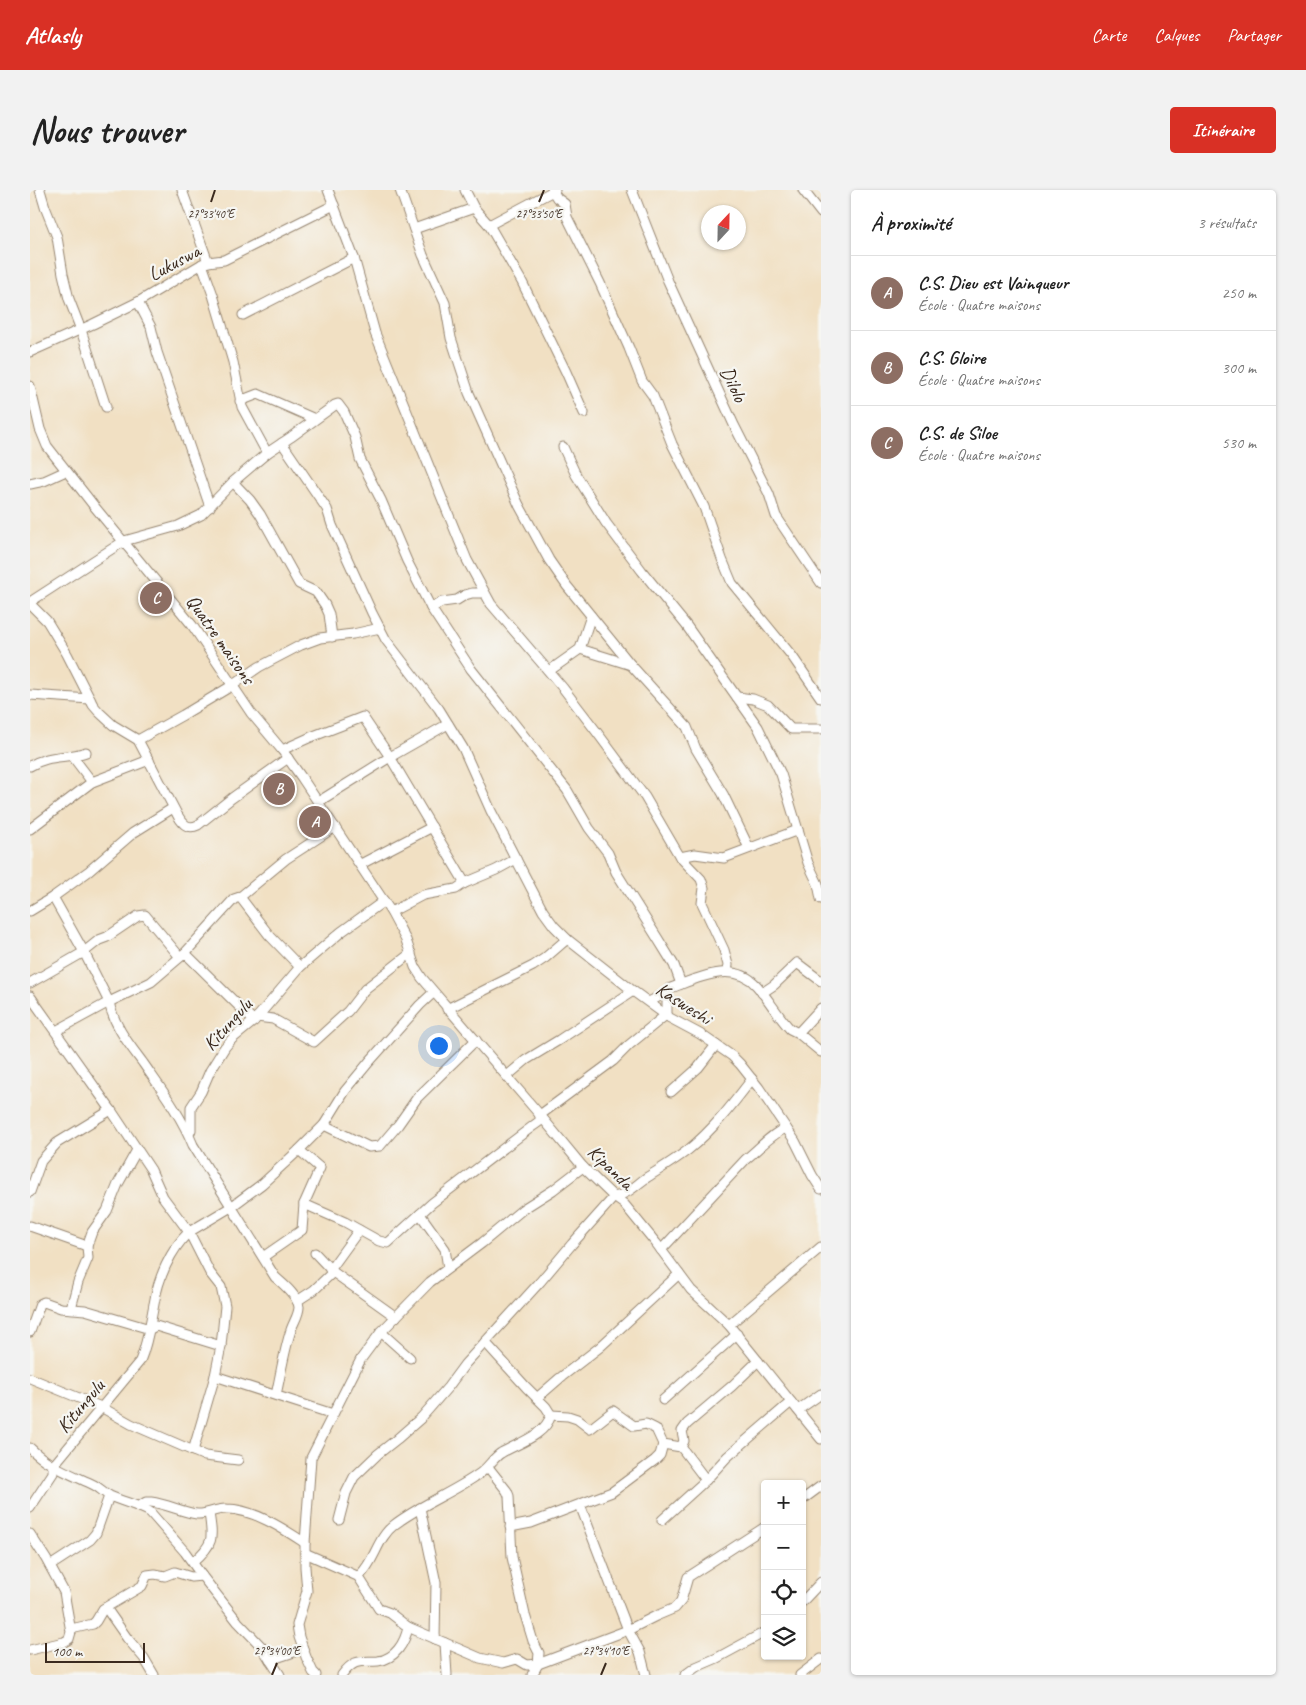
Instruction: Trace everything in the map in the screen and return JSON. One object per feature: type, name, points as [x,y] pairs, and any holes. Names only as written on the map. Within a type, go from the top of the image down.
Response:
[{"type":"street","points":[[40,190],[57,237],[67,290],[75,317],[106,407]]},
{"type":"street","points":[[182,190],[233,362],[240,401],[245,415],[267,453]]},
{"type":"street","points":[[328,190],[354,258],[375,333],[462,549],[484,594],[549,671],[634,781],[680,858],[703,882],[702,903],[724,950],[728,965],[727,972]]},
{"type":"street","points":[[400,190],[423,255],[445,303],[451,338],[468,393],[518,505],[549,560],[567,586],[631,665],[687,727],[696,749],[723,794],[749,848]]},
{"type":"street","points":[[466,190],[474,208],[489,225],[536,310],[584,412]]},
{"type":"street","points":[[489,225],[553,190],[557,198],[565,204],[567,217],[600,283],[642,381],[653,396],[672,444],[704,507],[732,583],[792,656],[821,698]]},
{"type":"street","name":"Dilolo","points":[[632,190],[668,281],[734,425],[770,494],[776,516],[821,583]]},
{"type":"street","points":[[803,190],[821,213]]},
{"type":"street","name":"Lukuswa","points":[[30,352],[138,302],[205,263],[224,260],[334,205]]},
{"type":"street","points":[[414,229],[474,208]]},
{"type":"street","points":[[243,315],[354,258]]},
{"type":"street","points":[[138,302],[151,327],[157,352],[210,507]]},
{"type":"street","name":"Quatre maisons","points":[[30,388],[44,442],[192,625],[256,721],[288,758],[361,864],[391,912]]},
{"type":"street","points":[[240,401],[258,394],[315,419]]},
{"type":"street","points":[[288,758],[196,826],[187,827],[173,808],[138,740],[107,720],[99,712],[47,621],[30,603],[124,541],[178,526],[202,515],[233,482],[267,453],[337,404],[341,406],[355,437],[360,459],[431,608],[471,669],[567,790],[588,828],[608,854],[616,872],[674,965],[681,984]]},
{"type":"street","name":"Kasweshi","points":[[282,443],[327,508],[332,525],[386,640],[448,724],[463,748],[485,799],[543,911],[567,939],[633,991],[670,1018],[700,1034],[732,1056],[752,1079],[795,1140],[821,1189]]},
{"type":"street","points":[[563,446],[576,475],[606,523],[686,625],[758,727],[775,760],[790,801],[808,863],[818,884],[821,899]]},
{"type":"street","points":[[30,484],[44,481],[66,471]]},
{"type":"street","points":[[233,482],[260,514],[299,584],[316,592],[325,605],[329,614],[332,637]]},
{"type":"street","points":[[431,608],[442,602],[457,600],[472,593],[484,594]]},
{"type":"street","points":[[549,671],[580,649],[592,616]]},
{"type":"street","points":[[138,740],[183,716],[233,685],[248,673],[301,645],[320,638],[380,628]]},
{"type":"street","points":[[580,649],[631,665]]},
{"type":"street","points":[[30,695],[90,699]]},
{"type":"street","points":[[737,697],[753,699],[768,705],[791,729],[821,729]]},
{"type":"street","points":[[282,750],[363,717],[390,757],[465,883]]},
{"type":"street","points":[[318,802],[390,757],[448,724]]},
{"type":"street","points":[[30,766],[43,759],[72,757],[86,752]]},
{"type":"street","points":[[72,757],[92,782]]},
{"type":"street","points":[[30,829],[92,782],[148,760]]},
{"type":"street","points":[[30,911],[54,897],[89,871],[133,833],[173,808]]},
{"type":"street","points":[[56,1031],[151,982],[183,955],[230,903],[286,859],[335,827]]},
{"type":"street","points":[[361,864],[432,827]]},
{"type":"street","points":[[680,858],[695,854],[724,858],[798,830]]},
{"type":"street","points":[[353,853],[378,856]]},
{"type":"street","points":[[391,912],[416,898],[456,889],[516,859]]},
{"type":"street","points":[[54,897],[109,1002],[119,1029],[166,1096],[230,1207],[275,1277],[297,1301],[298,1312],[291,1329],[276,1395]]},
{"type":"street","points":[[240,897],[269,935],[300,967]]},
{"type":"street","name":"Kitungulu","points":[[189,1134],[192,1122],[191,1107],[198,1098],[210,1071],[225,1047],[255,1019],[300,967],[341,932],[384,901]]},
{"type":"street","name":"Kipanda","points":[[391,912],[411,954],[415,967],[433,992],[507,1076],[583,1167],[614,1197],[624,1204],[691,1290],[737,1334],[821,1439]]},
{"type":"street","points":[[30,983],[84,952],[99,940],[107,937],[138,916],[145,915],[183,955],[255,1019],[273,1019],[314,1042],[348,1011],[365,989],[411,954]]},
{"type":"street","points":[[447,1008],[533,966],[567,939]]},
{"type":"street","points":[[762,993],[774,985],[797,963],[821,981]]},
{"type":"street","points":[[649,1002],[681,984],[716,973],[738,973],[752,981],[790,1029],[798,1033],[821,1052]]},
{"type":"street","points":[[507,1076],[526,1060],[633,991]]},
{"type":"street","name":"Kitungulu","points":[[30,1508],[52,1476],[53,1466],[140,1361],[150,1329],[160,1283],[172,1255],[189,1232],[230,1207],[262,1184],[299,1150],[324,1125],[345,1091],[369,1062],[433,992]]},
{"type":"street","points":[[304,1204],[345,1222],[379,1241],[388,1243],[432,1202],[540,1121],[540,1115],[613,1061],[667,1014],[667,992]]},
{"type":"street","points":[[30,996],[151,1170],[164,1197],[189,1232],[210,1274],[221,1287],[225,1306],[221,1346],[215,1376],[193,1451]]},
{"type":"street","points":[[798,1033],[821,1008]]},
{"type":"street","points":[[324,1125],[369,1147],[380,1146],[417,1098],[476,1040]]},
{"type":"street","points":[[671,1092],[698,1068],[716,1045]]},
{"type":"street","points":[[340,1520],[346,1493],[354,1477],[421,1418],[485,1342],[534,1290],[614,1197],[624,1195],[642,1180],[689,1149],[704,1136],[752,1079]]},
{"type":"street","points":[[30,1192],[41,1161],[58,1143],[111,1110]]},
{"type":"street","points":[[179,1118],[191,1112]]},
{"type":"street","points":[[661,1250],[746,1159],[762,1147],[774,1134],[786,1128]]},
{"type":"street","points":[[71,1308],[78,1282],[88,1258],[88,1246],[92,1232],[106,1211],[118,1184],[137,1150]]},
{"type":"street","points":[[263,1257],[302,1230],[304,1204],[320,1168],[299,1150]]},
{"type":"street","points":[[30,1161],[41,1161]]},
{"type":"street","points":[[316,1675],[303,1649],[297,1625],[307,1591],[305,1543],[311,1458],[361,1359],[381,1332],[418,1292],[523,1209],[553,1190],[583,1167]]},
{"type":"street","points":[[420,1214],[445,1249],[448,1268]]},
{"type":"street","points":[[30,1226],[88,1246]]},
{"type":"street","points":[[297,1301],[314,1290],[332,1271],[358,1230]]},
{"type":"street","points":[[729,1325],[821,1247]]},
{"type":"street","points":[[315,1253],[332,1271],[396,1317]]},
{"type":"street","points":[[537,1398],[600,1347],[678,1274]]},
{"type":"street","points":[[30,1332],[40,1304],[44,1302],[61,1308],[85,1310],[150,1329],[156,1326],[221,1346]]},
{"type":"street","points":[[381,1332],[410,1358]]},
{"type":"street","points":[[662,1400],[737,1334]]},
{"type":"street","points":[[485,1342],[552,1415],[573,1418],[590,1429],[613,1410],[634,1426],[646,1424],[656,1429],[663,1444],[660,1455],[645,1469],[612,1492],[532,1523],[510,1526]]},
{"type":"street","points":[[681,1447],[684,1441],[682,1431],[687,1424],[758,1361]]},
{"type":"street","points":[[215,1376],[333,1414]]},
{"type":"street","points":[[30,1378],[100,1407],[131,1424],[193,1451],[214,1458],[238,1460]]},
{"type":"street","points":[[798,1410],[821,1394]]},
{"type":"street","points":[[662,1520],[706,1480],[727,1457],[790,1402]]},
{"type":"street","points":[[358,1576],[363,1572],[384,1534],[395,1524],[478,1475],[500,1454],[536,1434],[549,1422],[552,1415]]},
{"type":"street","points":[[663,1444],[681,1447],[706,1480]]},
{"type":"street","points":[[30,1448],[53,1466],[97,1487],[110,1496],[150,1512],[193,1562],[238,1622],[261,1646],[280,1675]]},
{"type":"street","points":[[488,1467],[509,1496],[512,1557],[525,1615],[539,1653],[538,1664],[532,1675]]},
{"type":"street","points":[[806,1497],[821,1486]]},
{"type":"street","points":[[50,1566],[96,1533],[110,1496]]},
{"type":"street","points":[[138,1507],[146,1502],[151,1502],[194,1513],[209,1513],[223,1509],[240,1511],[268,1521],[305,1543]]},
{"type":"street","points":[[580,1504],[628,1630],[640,1652],[646,1675]]},
{"type":"street","points":[[420,1508],[436,1583],[435,1639]]},
{"type":"street","points":[[193,1562],[210,1544],[212,1533],[209,1513]]},
{"type":"street","points":[[305,1553],[358,1576],[379,1609],[390,1613],[408,1628],[480,1658],[503,1663],[517,1660],[527,1665],[538,1664],[628,1630],[675,1608],[681,1601],[688,1578],[761,1530]]},
{"type":"street","points":[[30,1534],[64,1592],[71,1629],[71,1636],[64,1642],[30,1650]]},
{"type":"street","points":[[71,1629],[92,1624],[96,1621],[101,1611],[142,1586],[145,1577],[149,1574],[165,1576],[175,1572],[191,1577],[202,1576]]},
{"type":"street","points":[[806,1598],[821,1582]]},
{"type":"street","points":[[106,1608],[144,1658],[154,1675]]},
{"type":"street","points":[[342,1675],[350,1666],[356,1663],[365,1660],[383,1660],[396,1652],[405,1640],[408,1628]]},
{"type":"street","points":[[685,1675],[696,1667],[761,1634]]},
{"type":"street","points":[[445,1643],[447,1675]]},
{"type":"street","points":[[270,1660],[303,1649]]},
{"type":"street","points":[[800,1675],[821,1659]]},
{"type":"place","name":"C.S. de Siloe","points":[[156,598]]},
{"type":"place","name":"C.S. Gloire","points":[[279,789]]},
{"type":"place","name":"C.S. Dieu est Vainqueur","points":[[315,822]]}]
